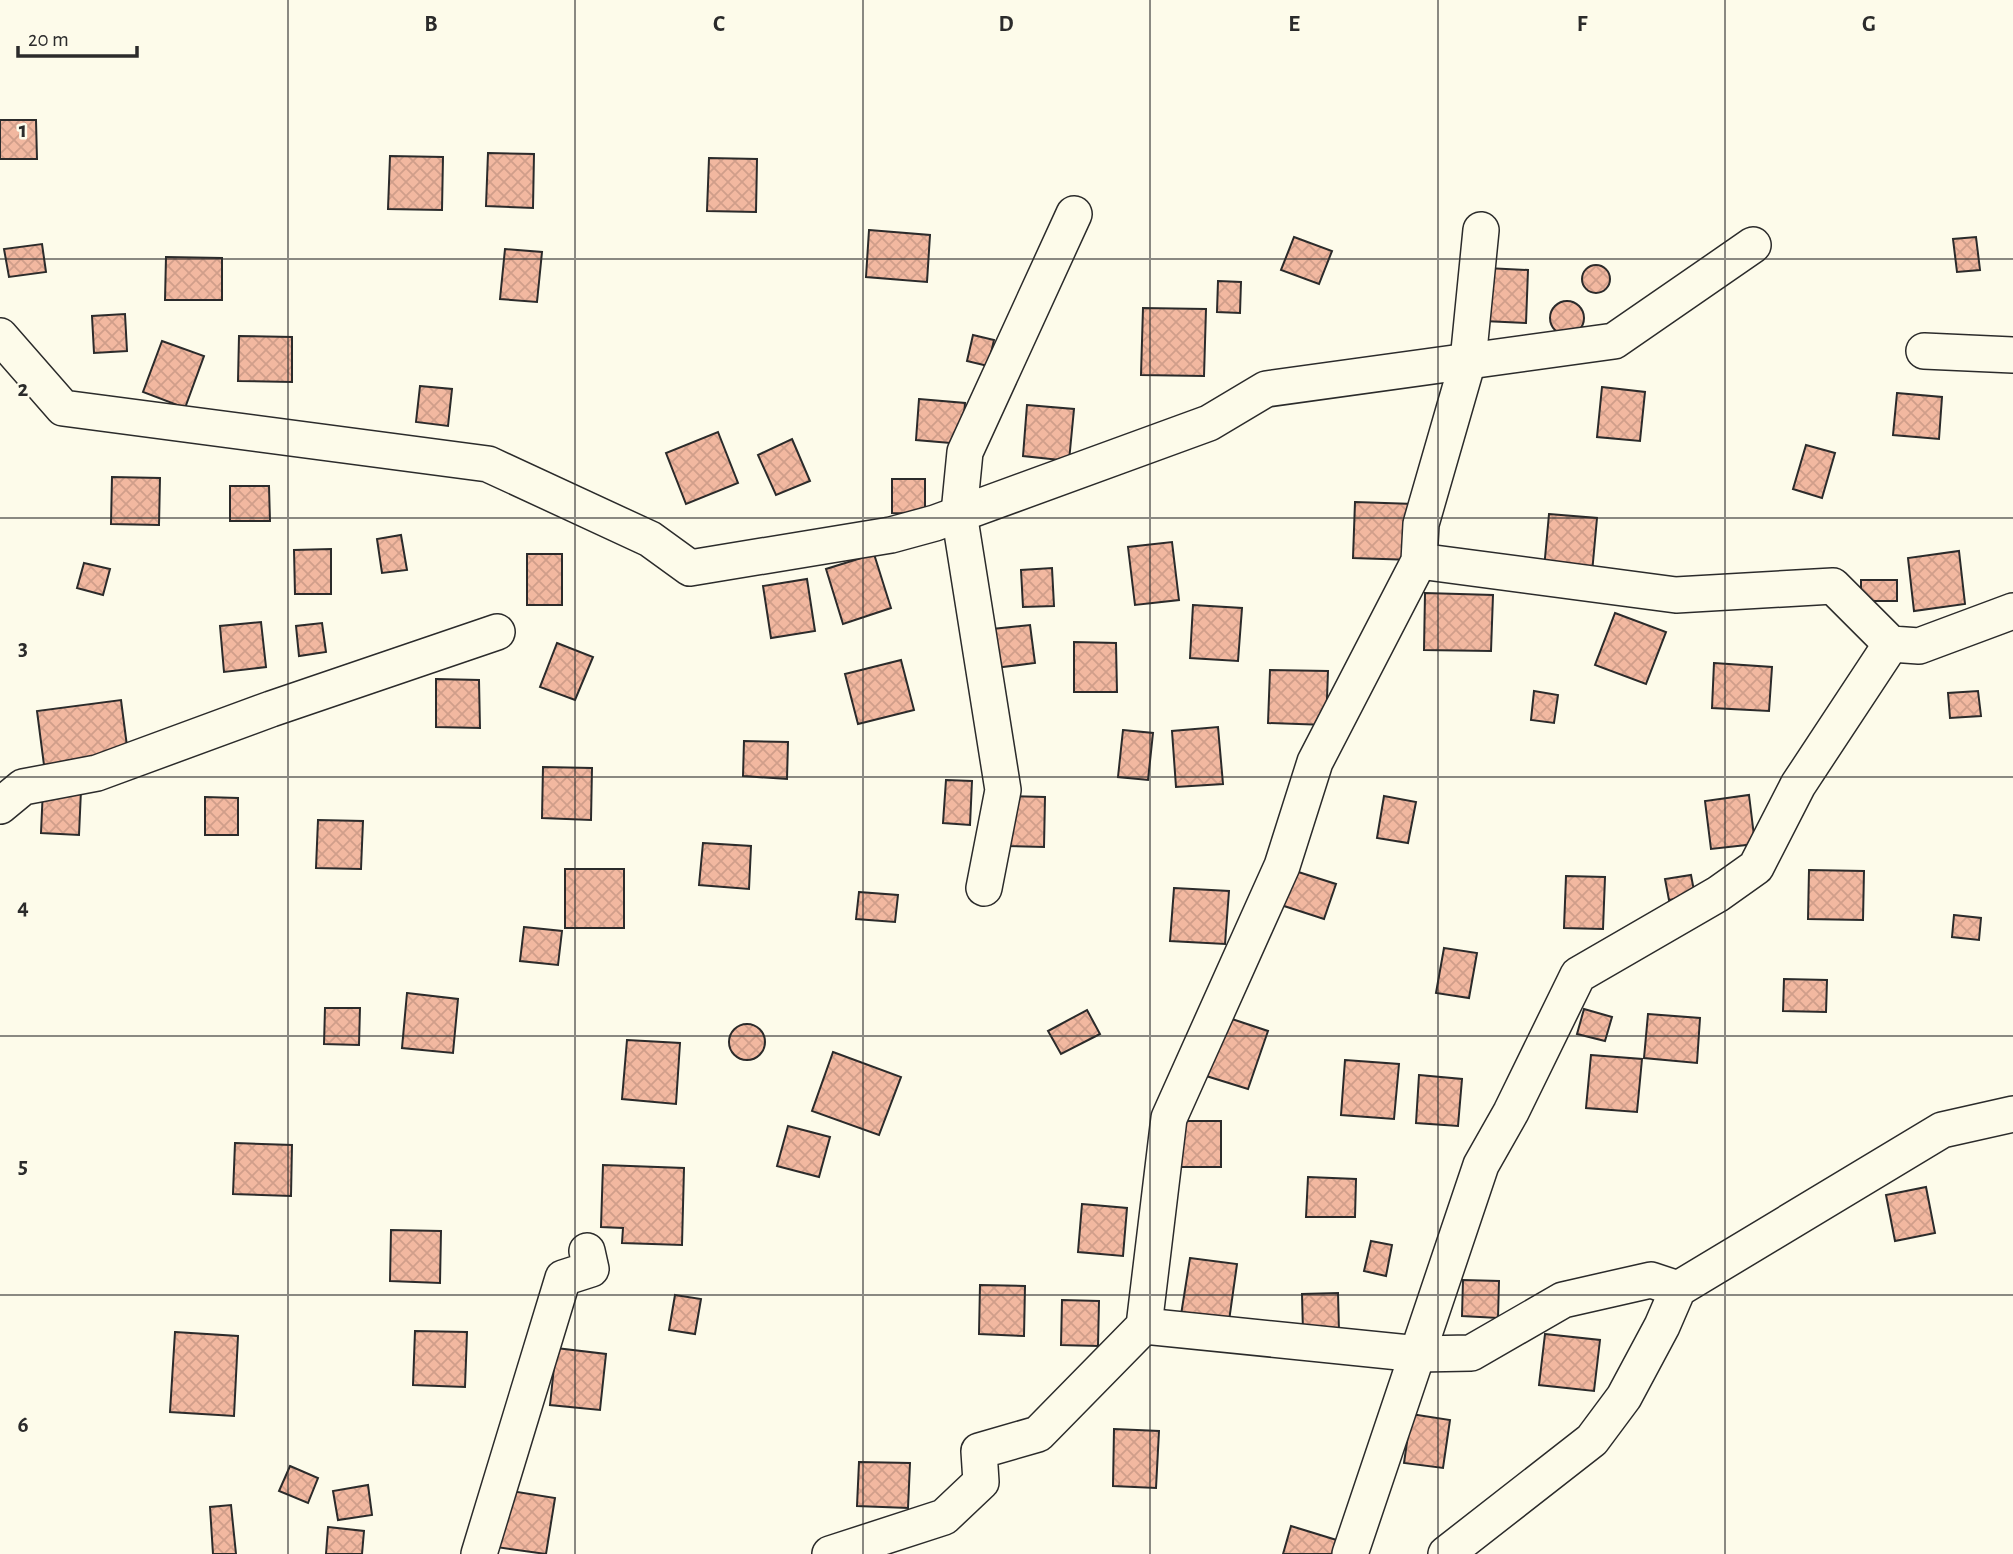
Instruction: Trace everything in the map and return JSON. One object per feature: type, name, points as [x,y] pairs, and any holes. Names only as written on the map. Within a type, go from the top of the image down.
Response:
[{"type":"street","points":[[984,888],[1003,790],[959,513],[965,452],[1074,214]]},
{"type":"street","points":[[830,1554],[944,1517],[981,1482],[979,1451],[1038,1434],[1144,1326],[1168,1118],[1282,866],[1315,762],[1419,561],[1421,524],[1468,361],[1481,230]]},
{"type":"street","points":[[0,336],[63,408],[488,464],[650,539],[690,568],[891,535],[1209,423],[1266,389],[1614,341],[1752,245]]},
{"type":"street","points":[[1924,351],[2013,355]]},
{"type":"street","points":[[1419,561],[1676,595],[1832,586],[1891,644],[1919,646],[2013,611]]},
{"type":"street","points":[[0,806],[23,786],[97,773],[271,709],[497,632]]},
{"type":"street","points":[[1350,1554],[1481,1165],[1511,1112],[1578,975],[1718,894],[1756,867],[1798,785],[1891,644]]},
{"type":"street","points":[[1446,1554],[1592,1440],[1624,1397],[1662,1326],[1678,1289],[1942,1130],[2013,1114]]},
{"type":"street","points":[[480,1554],[563,1278],[591,1269],[587,1251]]},
{"type":"street","points":[[1144,1326],[1419,1354],[1471,1353],[1563,1300],[1651,1280],[1678,1289]]},
{"type":"building","points":[[0,120],[36,120],[37,159],[0,159]]},
{"type":"building","points":[[488,153],[534,154],[533,208],[486,206]]},
{"type":"building","points":[[390,156],[443,157],[442,210],[388,209]]},
{"type":"building","points":[[709,158],[757,159],[756,212],[707,211]]},
{"type":"building","points":[[869,230],[930,235],[927,282],[866,277]]},
{"type":"building","points":[[1294,237],[1332,251],[1319,284],[1281,270]]},
{"type":"building","points":[[1976,237],[1980,270],[1957,272],[1953,239]]},
{"type":"building","points":[[42,244],[46,272],[9,277],[4,249]]},
{"type":"building","points":[[505,249],[542,252],[537,302],[500,299]]},
{"type":"building","points":[[166,257],[222,258],[222,300],[165,300]]},
{"type":"building","points":[[1596,265],[1606,269],[1610,279],[1606,289],[1596,293],[1586,289],[1582,279],[1586,269]]},
{"type":"building","points":[[1486,268],[1528,270],[1526,323],[1484,321]]},
{"type":"building","points":[[1218,281],[1241,282],[1240,313],[1217,312]]},
{"type":"building","points":[[1567,301],[1579,306],[1584,318],[1579,330],[1567,335],[1555,330],[1550,318],[1555,306]]},
{"type":"building","points":[[1143,308],[1206,309],[1204,376],[1141,375]]},
{"type":"building","points":[[125,314],[127,351],[94,353],[92,316]]},
{"type":"building","points":[[973,335],[994,340],[988,366],[967,361]]},
{"type":"building","points":[[239,336],[292,337],[292,382],[238,381]]},
{"type":"building","points":[[162,341],[204,356],[185,408],[143,392]]},
{"type":"building","points":[[420,386],[452,389],[448,426],[416,422]]},
{"type":"building","points":[[1602,387],[1645,392],[1640,441],[1597,437]]},
{"type":"building","points":[[1897,393],[1942,397],[1939,439],[1893,435]]},
{"type":"building","points":[[919,399],[965,403],[962,444],[916,440]]},
{"type":"building","points":[[1027,405],[1074,409],[1069,461],[1023,456]]},
{"type":"building","points":[[718,432],[738,483],[686,504],[666,453]]},
{"type":"building","points":[[792,439],[810,481],[776,495],[758,455]]},
{"type":"building","points":[[1806,445],[1835,453],[1822,498],[1793,489]]},
{"type":"building","points":[[112,477],[160,478],[159,525],[111,524]]},
{"type":"building","points":[[892,479],[925,479],[925,514],[892,513]]},
{"type":"building","points":[[230,486],[269,486],[270,521],[230,521]]},
{"type":"building","points":[[1355,502],[1414,504],[1413,560],[1353,558]]},
{"type":"building","points":[[1549,514],[1597,518],[1592,573],[1544,569]]},
{"type":"building","points":[[401,535],[407,570],[382,573],[377,539]]},
{"type":"building","points":[[1172,542],[1179,600],[1135,605],[1128,547]]},
{"type":"building","points":[[331,549],[331,594],[295,594],[294,550]]},
{"type":"building","points":[[1959,551],[1965,604],[1914,611],[1908,558]]},
{"type":"building","points":[[527,554],[562,554],[562,605],[527,605]]},
{"type":"building","points":[[874,554],[891,608],[843,624],[826,569]]},
{"type":"building","points":[[84,563],[110,569],[103,595],[77,588]]},
{"type":"building","points":[[1052,568],[1054,606],[1023,607],[1021,570]]},
{"type":"building","points":[[807,579],[815,631],[771,638],[763,586]]},
{"type":"building","points":[[1861,580],[1897,580],[1897,601],[1861,601]]},
{"type":"building","points":[[1425,593],[1493,595],[1491,651],[1424,650]]},
{"type":"building","points":[[1193,605],[1242,608],[1238,661],[1190,658]]},
{"type":"building","points":[[1615,613],[1666,632],[1646,684],[1595,665]]},
{"type":"building","points":[[261,622],[266,667],[224,672],[220,626]]},
{"type":"building","points":[[322,623],[326,652],[299,656],[296,626]]},
{"type":"building","points":[[1030,625],[1035,663],[987,669],[983,630]]},
{"type":"building","points":[[1074,642],[1116,643],[1117,692],[1074,692]]},
{"type":"building","points":[[557,643],[593,657],[575,700],[540,687]]},
{"type":"building","points":[[901,660],[914,710],[858,724],[845,674]]},
{"type":"building","points":[[1714,663],[1772,667],[1769,711],[1712,708]]},
{"type":"building","points":[[1270,670],[1328,671],[1326,725],[1268,723]]},
{"type":"building","points":[[436,679],[479,680],[480,728],[436,727]]},
{"type":"building","points":[[1534,691],[1558,695],[1554,723],[1531,720]]},
{"type":"building","points":[[1978,691],[1981,716],[1950,718],[1948,693]]},
{"type":"building","points":[[121,700],[128,754],[44,765],[37,711]]},
{"type":"building","points":[[1218,727],[1223,784],[1176,787],[1172,731]]},
{"type":"building","points":[[1123,730],[1153,733],[1148,780],[1118,777]]},
{"type":"building","points":[[744,741],[788,742],[787,779],[743,776]]},
{"type":"building","points":[[543,767],[592,768],[591,820],[542,818]]},
{"type":"building","points":[[946,780],[972,781],[970,825],[943,823]]},
{"type":"building","points":[[43,788],[81,790],[79,835],[41,833]]},
{"type":"building","points":[[1749,795],[1755,844],[1711,849],[1705,801]]},
{"type":"building","points":[[1006,796],[1045,797],[1044,847],[1005,846]]},
{"type":"building","points":[[1384,796],[1416,802],[1408,843],[1377,838]]},
{"type":"building","points":[[205,797],[238,798],[238,835],[205,835]]},
{"type":"building","points":[[318,820],[363,821],[361,869],[316,868]]},
{"type":"building","points":[[703,843],[751,846],[749,889],[699,885]]},
{"type":"building","points":[[565,869],[624,869],[624,928],[565,928]]},
{"type":"building","points":[[1292,870],[1336,884],[1324,919],[1281,905]]},
{"type":"building","points":[[1809,870],[1864,871],[1863,920],[1808,919]]},
{"type":"building","points":[[1691,875],[1695,896],[1669,900],[1665,879]]},
{"type":"building","points":[[1566,876],[1605,877],[1603,929],[1564,928]]},
{"type":"building","points":[[1174,888],[1229,891],[1225,944],[1170,941]]},
{"type":"building","points":[[859,892],[898,895],[895,922],[856,919]]},
{"type":"building","points":[[1954,915],[1981,918],[1979,940],[1952,937]]},
{"type":"building","points":[[524,927],[562,931],[558,965],[520,961]]},
{"type":"building","points":[[1444,948],[1477,953],[1469,998],[1436,993]]},
{"type":"building","points":[[1784,979],[1827,980],[1826,1012],[1783,1011]]},
{"type":"building","points":[[407,993],[458,999],[453,1053],[402,1048]]},
{"type":"building","points":[[325,1008],[360,1008],[359,1045],[324,1044]]},
{"type":"building","points":[[1584,1009],[1612,1017],[1605,1041],[1577,1034]]},
{"type":"building","points":[[1087,1010],[1100,1034],[1061,1054],[1048,1031]]},
{"type":"building","points":[[1648,1014],[1700,1018],[1697,1063],[1644,1058]]},
{"type":"building","points":[[1223,1016],[1268,1031],[1248,1089],[1203,1075]]},
{"type":"building","points":[[747,1024],[760,1029],[765,1042],[760,1055],[747,1060],[734,1055],[729,1042],[734,1029]]},
{"type":"building","points":[[627,1040],[680,1043],[676,1104],[622,1099]]},
{"type":"building","points":[[833,1052],[901,1077],[879,1135],[812,1111]]},
{"type":"building","points":[[1591,1055],[1642,1059],[1637,1112],[1586,1108]]},
{"type":"building","points":[[1345,1060],[1399,1064],[1394,1119],[1341,1115]]},
{"type":"building","points":[[1419,1075],[1462,1079],[1458,1126],[1416,1123]]},
{"type":"building","points":[[1175,1121],[1221,1121],[1221,1167],[1176,1167]]},
{"type":"building","points":[[788,1126],[830,1137],[819,1177],[777,1166]]},
{"type":"building","points":[[235,1143],[292,1145],[291,1196],[233,1194]]},
{"type":"building","points":[[603,1165],[684,1168],[682,1245],[622,1243],[623,1228],[601,1227]]},
{"type":"building","points":[[1308,1177],[1356,1179],[1355,1217],[1306,1217]]},
{"type":"building","points":[[1926,1187],[1935,1233],[1895,1241],[1886,1195]]},
{"type":"building","points":[[1082,1204],[1127,1208],[1123,1256],[1078,1252]]},
{"type":"building","points":[[391,1230],[441,1231],[440,1283],[390,1281]]},
{"type":"building","points":[[1371,1241],[1392,1245],[1386,1276],[1364,1271]]},
{"type":"building","points":[[1190,1258],[1237,1264],[1229,1321],[1181,1315]]},
{"type":"building","points":[[1463,1280],[1499,1281],[1498,1318],[1462,1316]]},
{"type":"building","points":[[980,1285],[1025,1286],[1024,1336],[979,1334]]},
{"type":"building","points":[[1338,1293],[1339,1331],[1303,1332],[1302,1294]]},
{"type":"building","points":[[675,1295],[701,1299],[695,1334],[669,1330]]},
{"type":"building","points":[[1062,1300],[1099,1301],[1098,1346],[1061,1345]]},
{"type":"building","points":[[415,1331],[467,1332],[465,1387],[413,1385]]},
{"type":"building","points":[[175,1332],[238,1336],[234,1416],[170,1412]]},
{"type":"building","points":[[1545,1334],[1600,1340],[1594,1391],[1539,1385]]},
{"type":"building","points":[[556,1348],[606,1354],[600,1410],[550,1405]]},
{"type":"building","points":[[1411,1414],[1450,1420],[1443,1468],[1404,1463]]},
{"type":"building","points":[[1114,1429],[1159,1431],[1156,1488],[1113,1486]]},
{"type":"building","points":[[859,1462],[910,1463],[908,1508],[857,1506]]},
{"type":"building","points":[[290,1466],[318,1478],[308,1503],[279,1491]]},
{"type":"building","points":[[368,1485],[372,1515],[338,1520],[333,1491]]},
{"type":"building","points":[[505,1490],[555,1498],[546,1554],[496,1547]]},
{"type":"building","points":[[231,1505],[236,1554],[213,1554],[210,1507]]},
{"type":"building","points":[[1291,1526],[1343,1542],[1339,1554],[1283,1554]]},
{"type":"building","points":[[328,1527],[364,1531],[362,1554],[326,1554]]}]
